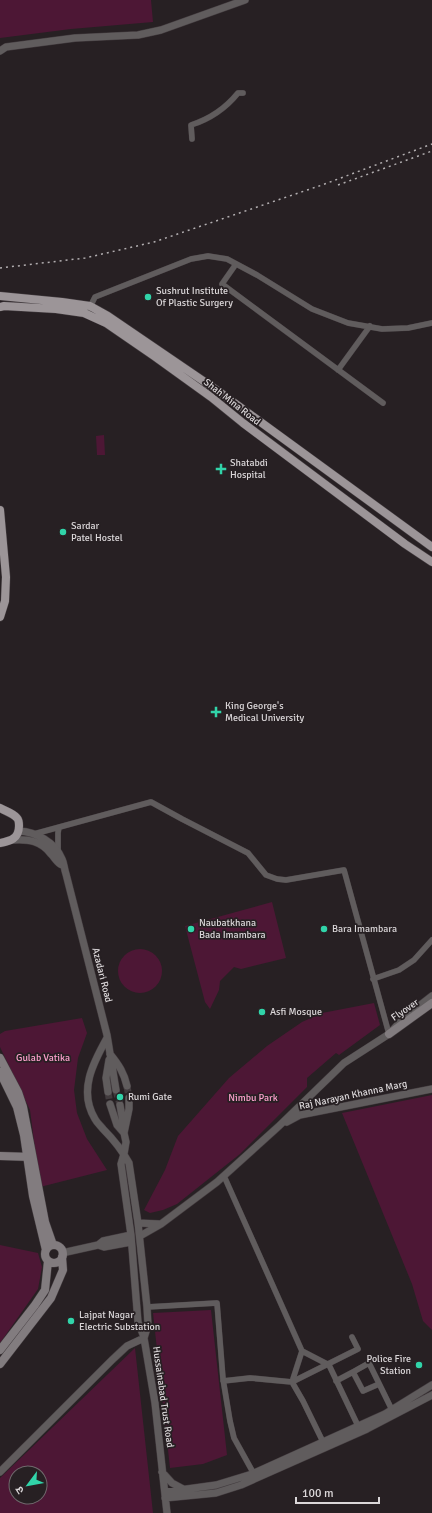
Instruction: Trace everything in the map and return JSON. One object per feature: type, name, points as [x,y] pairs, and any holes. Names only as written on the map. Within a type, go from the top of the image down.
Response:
[{"type":"main road","name":"Shah Mina Road","points":[[0,296],[62,302],[108,316],[218,391],[432,547]]},
{"type":"main road","name":"Shah Mina Road","points":[[0,307],[89,310],[154,356],[354,506],[432,562]]},
{"type":"main road","points":[[240,420],[246,412]]},
{"type":"main road","points":[[309,472],[316,463]]},
{"type":"main road","points":[[354,506],[361,496]]},
{"type":"main road","points":[[0,510],[1,539],[6,577],[5,601],[0,617]]},
{"type":"main road","points":[[0,808],[15,816],[19,820],[19,831],[13,840],[0,843]]},
{"type":"main road","name":"Flyover","points":[[389,1034],[432,1003]]},
{"type":"main road","points":[[0,1058],[20,1096],[29,1134],[29,1157]]},
{"type":"main road","points":[[0,1072],[17,1107],[45,1222],[49,1247],[45,1256],[48,1261],[44,1290],[35,1305],[0,1350]]},
{"type":"main road","points":[[0,1156],[29,1157]]},
{"type":"main road","points":[[0,1364],[51,1298],[63,1270],[62,1255],[59,1247],[49,1247]]},
{"type":"main road","points":[[48,1261],[56,1263],[62,1255]]},
{"type":"street","points":[[2,48],[75,38],[138,35],[160,30],[245,0]]},
{"type":"street","points":[[192,139],[191,125],[219,112],[238,93],[243,93]]},
{"type":"street","points":[[89,310],[95,297],[191,259],[208,256],[227,259],[257,275],[312,309],[348,323],[382,329],[408,328],[432,323]]},
{"type":"street","points":[[236,264],[222,284],[383,403]]},
{"type":"street","points":[[338,370],[370,326]]},
{"type":"street","points":[[34,834],[151,802],[248,853],[266,875],[277,879],[286,880],[344,870],[389,1034]]},
{"type":"street","points":[[58,852],[59,827]]},
{"type":"street","points":[[19,831],[34,834],[44,839],[58,852]]},
{"type":"street","points":[[13,840],[30,840],[40,844],[49,851],[59,864],[62,865]]},
{"type":"street","name":"Azadari Road","points":[[58,852],[63,861],[62,865],[66,874],[110,1054],[120,1066],[127,1086]]},
{"type":"street","points":[[373,979],[400,970],[414,960],[432,940]]},
{"type":"street","points":[[140,1236],[161,1224],[224,1176],[279,1126],[344,1063],[389,1034],[405,1016],[432,996]]},
{"type":"street","points":[[107,1038],[92,1069],[88,1082],[89,1103],[95,1120],[124,1154]]},
{"type":"street","points":[[110,1054],[116,1090]]},
{"type":"street","points":[[108,1092],[106,1078],[110,1054]]},
{"type":"street","name":"Raj Narayan Khanna Marg","points":[[279,1126],[300,1115],[432,1089]]},
{"type":"street","points":[[124,1133],[129,1109],[129,1098]]},
{"type":"street","points":[[110,1104],[117,1125],[124,1133]]},
{"type":"street","points":[[0,1472],[127,1346],[144,1338],[138,1322],[131,1239],[121,1164],[126,1142],[120,1105]]},
{"type":"street","name":"Hussainabad Trust Road","points":[[124,1154],[129,1163],[140,1236],[148,1325],[144,1338],[154,1396],[167,1512]]},
{"type":"street","points":[[224,1176],[302,1351],[329,1365],[360,1429]]},
{"type":"street","points":[[138,1223],[161,1224]]},
{"type":"street","points":[[62,1255],[98,1245],[103,1241],[131,1239]]},
{"type":"street","points":[[147,1307],[217,1303],[223,1381],[230,1421],[234,1438],[255,1476]]},
{"type":"street","points":[[223,1381],[250,1378],[292,1382],[329,1365],[358,1349],[352,1337]]},
{"type":"street","points":[[302,1351],[292,1382],[324,1444]]},
{"type":"street","points":[[336,1381],[369,1364],[393,1412]]},
{"type":"street","points":[[353,1372],[363,1392],[379,1384]]},
{"type":"street","points":[[393,1412],[432,1385]]},
{"type":"street","points":[[165,1495],[185,1493],[216,1493],[240,1485],[255,1476],[432,1395]]},
{"type":"street","points":[[162,1472],[172,1483],[185,1493]]},
{"type":"street","points":[[167,1512],[171,1504],[185,1493]]},
{"type":"green space","points":[[0,0],[151,0],[153,22],[71,29],[0,38]]},
{"type":"green space","points":[[104,435],[105,455],[97,455],[96,436]]},
{"type":"green space","points":[[272,902],[286,958],[241,969],[234,967],[220,981],[219,990],[210,1009],[205,1002],[185,926]]},
{"type":"green space","points":[[140,949],[152,953],[158,959],[162,971],[158,983],[152,989],[140,993],[128,989],[122,983],[118,971],[122,959],[128,953]]},
{"type":"green space","name":"Nimbu Park","points":[[374,1003],[380,1025],[339,1055],[336,1053],[307,1078],[307,1087],[240,1154],[177,1204],[163,1210],[150,1213],[144,1210],[165,1170],[178,1136],[229,1078],[267,1046],[302,1022],[322,1013]]},
{"type":"green space","name":"Gulab Vatika","points":[[82,1018],[87,1033],[78,1058],[74,1090],[77,1113],[87,1139],[107,1170],[40,1187],[30,1110],[0,1047],[0,1034],[5,1031]]},
{"type":"green space","points":[[432,1095],[432,1330],[423,1321],[412,1284],[342,1113]]},
{"type":"green space","points":[[0,1245],[38,1253],[42,1267],[38,1289],[0,1343]]},
{"type":"green space","points":[[211,1310],[227,1455],[203,1464],[170,1468],[153,1313]]},
{"type":"green space","points":[[135,1348],[153,1513],[0,1513],[0,1478],[8,1470],[8,1505],[48,1505],[48,1465],[14,1465]]},
{"type":"tunnel","points":[[127,1086],[129,1098]]},
{"type":"tunnel","points":[[116,1090],[120,1105]]},
{"type":"tunnel","points":[[108,1092],[110,1104]]},
{"type":"railway","points":[[0,268],[85,258],[154,242],[322,185],[432,144]]},
{"type":"railway","points":[[338,185],[432,151]]},
{"type":"place","name":"Sushrut Institute Of Plastic Surgery","points":[[148,297]]},
{"type":"place","name":"Shatabdi Hospital","points":[[221,469]]},
{"type":"place","name":"Sardar Patel Hostel","points":[[63,532]]},
{"type":"place","name":"King George's Medical University","points":[[216,712]]},
{"type":"place","name":"Naubatkhana Bada Imambara","points":[[191,929]]},
{"type":"place","name":"Bara Imambara","points":[[324,929]]},
{"type":"place","name":"Asfi Mosque","points":[[262,1012]]},
{"type":"place","name":"Rumi Gate","points":[[120,1097]]},
{"type":"place","name":"Lajpat Nagar Electric Substation","points":[[71,1321]]},
{"type":"place","name":"Police Fire Station","points":[[419,1365]]}]
